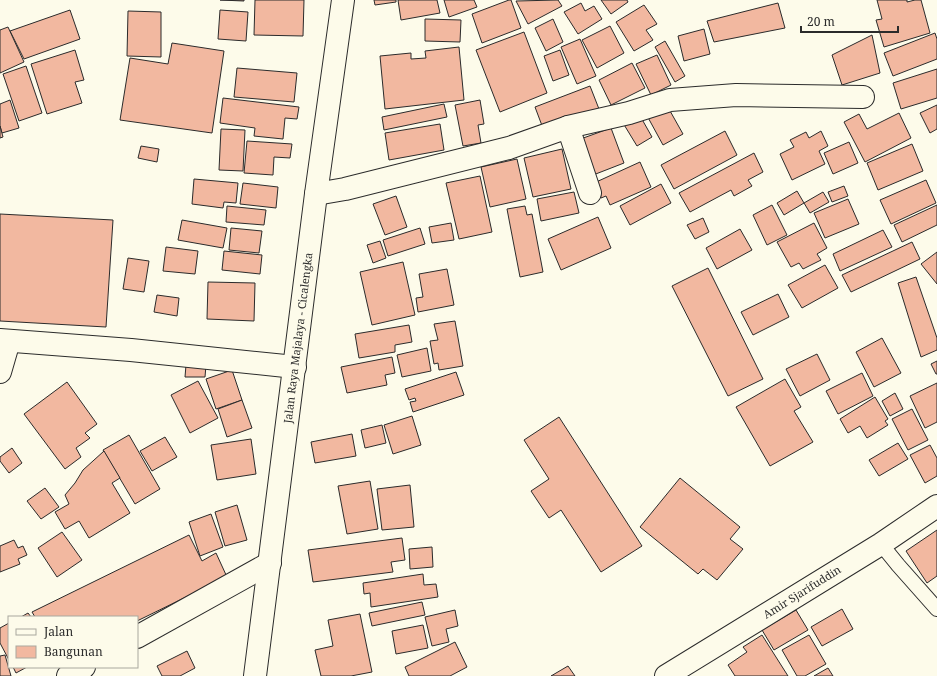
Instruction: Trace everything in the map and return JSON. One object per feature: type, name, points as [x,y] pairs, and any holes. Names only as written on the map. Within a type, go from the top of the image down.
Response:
[{"type":"street","name":"Jalan Raya Majalaya - Cicalengka","points":[[255,676],[316,194],[343,0]]},
{"type":"street","points":[[316,194],[345,189],[509,148],[568,127],[629,113],[670,100],[736,95],[863,97]]},
{"type":"street","points":[[568,127],[590,193]]},
{"type":"street","points":[[0,372],[5,340],[131,350],[295,367]]},
{"type":"street","name":"Amir Sjarifuddin","points":[[680,673],[881,544],[937,506]]},
{"type":"street","points":[[138,636],[270,563]]},
{"type":"street","points":[[68,676],[82,668]]},
{"type":"lane","points":[[881,544],[937,609]]},
{"type":"building","points":[[220,0],[244,0],[244,1]]},
{"type":"building","points":[[255,0],[304,0],[303,36],[254,35]]},
{"type":"building","points":[[374,0],[396,0],[396,2],[375,5]]},
{"type":"building","points":[[398,0],[437,0],[440,13],[401,20]]},
{"type":"building","points":[[444,0],[474,0],[477,7],[449,17]]},
{"type":"building","points":[[511,0],[521,28],[482,43],[472,14]]},
{"type":"building","points":[[558,0],[562,6],[528,24],[516,1]]},
{"type":"building","points":[[601,0],[627,0],[628,2],[611,14]]},
{"type":"building","points":[[877,0],[907,0],[907,2],[921,0],[930,33],[884,47],[876,20],[882,19]]},
{"type":"building","points":[[581,3],[585,11],[594,6],[602,19],[578,34],[564,12]]},
{"type":"building","points":[[778,3],[785,28],[714,42],[707,21]]},
{"type":"building","points":[[644,5],[657,24],[646,30],[653,40],[634,51],[616,22]]},
{"type":"building","points":[[70,10],[80,39],[24,59],[10,31]]},
{"type":"building","points":[[220,10],[248,12],[246,41],[218,39]]},
{"type":"building","points":[[128,11],[161,12],[161,57],[127,56]]},
{"type":"building","points":[[425,19],[461,20],[460,42],[425,41]]},
{"type":"building","points":[[553,19],[563,42],[546,51],[535,28]]},
{"type":"building","points":[[610,26],[624,53],[597,68],[582,40]]},
{"type":"building","points":[[8,27],[24,62],[0,73],[0,30]]},
{"type":"building","points":[[704,29],[710,54],[684,61],[678,36]]},
{"type":"building","points":[[524,32],[547,93],[500,112],[476,50]]},
{"type":"building","points":[[935,33],[937,39],[937,59],[893,76],[884,53]]},
{"type":"building","points":[[872,35],[880,73],[842,85],[832,55]]},
{"type":"building","points":[[580,39],[596,76],[577,84],[561,47]]},
{"type":"building","points":[[665,41],[685,76],[675,82],[655,47]]},
{"type":"building","points":[[172,43],[224,51],[212,133],[120,120],[130,58],[168,64]]},
{"type":"building","points":[[459,47],[464,100],[385,109],[380,56],[411,53],[411,59],[426,58],[425,51]]},
{"type":"building","points":[[75,50],[84,80],[75,82],[82,103],[47,114],[31,64]]},
{"type":"building","points":[[560,50],[569,75],[553,81],[544,56]]},
{"type":"building","points":[[657,55],[671,85],[651,95],[636,64]]},
{"type":"building","points":[[632,63],[645,88],[611,105],[599,80]]},
{"type":"building","points":[[26,66],[42,113],[19,121],[3,74]]},
{"type":"building","points":[[237,68],[297,73],[294,102],[234,97]]},
{"type":"building","points":[[937,69],[937,98],[901,109],[893,83]]},
{"type":"building","points":[[590,86],[599,109],[544,131],[535,107]]},
{"type":"building","points":[[223,98],[299,107],[297,119],[285,118],[283,139],[254,136],[255,128],[220,123]]},
{"type":"building","points":[[10,100],[19,128],[2,133],[0,126],[0,104]]},
{"type":"building","points":[[480,100],[484,124],[478,125],[481,143],[463,146],[455,105]]},
{"type":"building","points":[[665,102],[683,134],[663,145],[645,112]]},
{"type":"building","points":[[444,104],[447,117],[384,130],[382,117]]},
{"type":"building","points":[[937,105],[937,129],[930,133],[920,113]]},
{"type":"building","points":[[899,113],[911,138],[865,162],[844,122],[859,114],[867,129]]},
{"type":"building","points":[[639,114],[652,137],[637,146],[623,123]]},
{"type":"building","points":[[440,124],[444,150],[389,160],[385,133]]},
{"type":"building","points":[[0,126],[3,137],[0,138]]},
{"type":"building","points":[[611,128],[624,163],[588,177],[575,141]]},
{"type":"building","points":[[221,129],[245,130],[243,171],[219,170]]},
{"type":"building","points":[[725,131],[737,155],[674,189],[661,165]]},
{"type":"building","points":[[821,131],[828,146],[819,151],[825,164],[792,180],[780,154],[794,147],[790,140],[806,132],[809,138]]},
{"type":"building","points":[[247,141],[292,144],[290,158],[274,157],[273,175],[244,173]]},
{"type":"building","points":[[849,142],[858,163],[833,174],[824,153]]},
{"type":"building","points":[[912,144],[923,171],[878,190],[867,163]]},
{"type":"building","points":[[141,146],[159,149],[157,162],[138,158]]},
{"type":"building","points":[[562,149],[571,189],[533,197],[524,158]]},
{"type":"building","points":[[754,153],[763,172],[748,180],[752,186],[734,196],[731,190],[690,212],[679,193]]},
{"type":"building","points":[[517,159],[526,199],[490,207],[481,167]]},
{"type":"building","points":[[640,162],[651,187],[610,205],[606,196],[601,198],[594,183]]},
{"type":"building","points":[[480,176],[492,232],[459,239],[446,183]]},
{"type":"building","points":[[194,179],[238,183],[236,203],[224,202],[223,208],[192,204]]},
{"type":"building","points":[[926,180],[936,203],[891,224],[880,200]]},
{"type":"building","points":[[243,183],[278,187],[276,208],[240,204]]},
{"type":"building","points":[[661,184],[671,203],[630,225],[620,206]]},
{"type":"building","points":[[844,186],[848,196],[832,202],[828,192]]},
{"type":"building","points":[[797,191],[804,203],[784,215],[777,203]]},
{"type":"building","points":[[574,192],[579,213],[541,221],[537,199]]},
{"type":"building","points":[[823,192],[829,202],[810,213],[804,203]]},
{"type":"building","points":[[396,196],[407,227],[385,235],[373,204]]},
{"type":"building","points":[[848,199],[859,224],[825,238],[814,213]]},
{"type":"building","points":[[772,205],[787,235],[767,245],[753,215]]},
{"type":"building","points":[[937,205],[937,225],[902,242],[894,225]]},
{"type":"building","points":[[227,206],[266,210],[264,225],[226,222]]},
{"type":"building","points":[[525,206],[527,215],[532,214],[543,272],[520,277],[507,209]]},
{"type":"building","points":[[0,214],[113,220],[106,327],[0,321]]},
{"type":"building","points":[[598,217],[611,248],[561,270],[548,239]]},
{"type":"building","points":[[703,218],[709,232],[695,239],[687,225]]},
{"type":"building","points":[[182,220],[227,228],[223,248],[178,240]]},
{"type":"building","points":[[451,223],[454,240],[432,243],[429,227]]},
{"type":"building","points":[[814,223],[827,248],[817,254],[821,260],[803,269],[799,263],[791,267],[777,242]]},
{"type":"building","points":[[231,228],[262,231],[259,253],[229,250]]},
{"type":"building","points":[[420,228],[425,244],[388,256],[383,240]]},
{"type":"building","points":[[740,229],[752,250],[717,269],[706,248]]},
{"type":"building","points":[[883,230],[892,247],[840,271],[833,254]]},
{"type":"building","points":[[380,241],[386,258],[373,263],[367,245]]},
{"type":"building","points":[[912,242],[920,259],[851,292],[842,275]]},
{"type":"building","points":[[166,247],[198,251],[195,274],[163,271]]},
{"type":"building","points":[[224,251],[262,255],[260,274],[222,270]]},
{"type":"building","points":[[937,252],[937,284],[921,264]]},
{"type":"building","points":[[128,258],[149,261],[144,292],[123,289]]},
{"type":"building","points":[[403,262],[415,315],[372,325],[360,272]]},
{"type":"building","points":[[825,265],[838,288],[802,308],[788,285]]},
{"type":"building","points":[[708,268],[763,379],[728,396],[672,286]]},
{"type":"building","points":[[447,269],[454,305],[418,312],[416,298],[423,297],[419,274]]},
{"type":"building","points":[[916,277],[937,338],[937,350],[921,357],[898,283]]},
{"type":"building","points":[[208,282],[255,283],[254,321],[207,319]]},
{"type":"building","points":[[778,294],[789,317],[753,335],[741,312]]},
{"type":"building","points":[[157,295],[179,298],[177,316],[154,312]]},
{"type":"building","points":[[455,321],[463,366],[439,370],[438,363],[434,364],[430,341],[438,340],[434,324]]},
{"type":"building","points":[[409,325],[412,342],[395,345],[395,352],[359,358],[355,334]]},
{"type":"building","points":[[882,338],[901,373],[874,387],[856,352]]},
{"type":"building","points":[[427,348],[431,371],[402,377],[397,355]]},
{"type":"building","points":[[817,354],[830,380],[800,396],[786,369]]},
{"type":"building","points":[[392,357],[395,373],[385,375],[387,385],[347,393],[341,367]]},
{"type":"building","points":[[937,361],[937,374],[936,374],[931,364]]},
{"type":"building","points":[[186,365],[206,365],[205,377],[185,377]]},
{"type":"building","points":[[232,370],[242,400],[216,409],[206,379]]},
{"type":"building","points":[[456,372],[464,395],[413,412],[410,402],[416,401],[415,398],[409,400],[405,389]]},
{"type":"building","points":[[862,373],[873,396],[838,414],[826,391]]},
{"type":"building","points":[[785,379],[801,407],[794,411],[813,442],[770,466],[736,407]]},
{"type":"building","points":[[198,381],[218,418],[190,433],[171,395]]},
{"type":"building","points":[[67,382],[97,424],[85,433],[90,438],[76,448],[81,457],[65,469],[24,414]]},
{"type":"building","points":[[937,383],[937,422],[925,428],[910,396]]},
{"type":"building","points":[[895,393],[903,409],[890,416],[882,401]]},
{"type":"building","points":[[875,397],[888,419],[885,421],[888,425],[867,438],[860,426],[848,433],[840,419]]},
{"type":"building","points":[[242,400],[252,428],[227,437],[218,409]]},
{"type":"building","points":[[912,409],[928,440],[908,450],[892,419]]},
{"type":"building","points":[[412,416],[421,445],[393,454],[384,425]]},
{"type":"building","points":[[559,417],[642,546],[601,572],[561,510],[549,518],[531,491],[549,479],[524,440]]},
{"type":"building","points":[[382,425],[386,443],[365,448],[361,430]]},
{"type":"building","points":[[352,434],[356,456],[315,463],[311,442]]},
{"type":"building","points":[[129,435],[160,489],[135,504],[103,450]]},
{"type":"building","points":[[165,437],[177,457],[152,471],[140,451]]},
{"type":"building","points":[[251,439],[256,474],[217,480],[211,445]]},
{"type":"building","points":[[898,443],[908,459],[879,476],[869,460]]},
{"type":"building","points":[[930,445],[937,458],[937,476],[925,483],[910,455]]},
{"type":"building","points":[[12,448],[22,463],[9,473],[0,461],[0,457]]},
{"type":"building","points":[[104,451],[120,478],[112,483],[130,513],[89,538],[79,521],[65,529],[55,512],[69,504],[65,495],[83,470]]},
{"type":"building","points":[[680,478],[740,527],[730,539],[743,549],[717,580],[703,569],[698,574],[640,527]]},
{"type":"building","points":[[370,481],[378,529],[347,534],[338,486]]},
{"type":"building","points":[[410,485],[414,527],[382,530],[377,489]]},
{"type":"building","points":[[45,488],[59,507],[41,519],[27,501]]},
{"type":"building","points":[[237,505],[247,540],[225,546],[215,512]]},
{"type":"building","points":[[211,514],[223,547],[200,556],[189,522]]},
{"type":"building","points":[[937,530],[937,576],[927,583],[906,551]]},
{"type":"building","points":[[62,532],[82,560],[57,577],[38,548]]},
{"type":"building","points":[[189,535],[202,561],[216,553],[227,577],[138,621],[138,616],[34,616],[32,612]]},
{"type":"building","points":[[402,538],[405,560],[391,562],[393,572],[313,582],[308,550]]},
{"type":"building","points":[[14,540],[18,548],[23,546],[27,555],[18,559],[20,564],[0,572],[0,546]]},
{"type":"building","points":[[432,547],[433,567],[410,569],[409,549]]},
{"type":"building","points":[[423,574],[424,585],[436,584],[438,597],[371,607],[370,593],[364,594],[363,583]]},
{"type":"building","points":[[422,602],[425,615],[372,626],[369,613]]},
{"type":"building","points":[[842,609],[853,629],[822,646],[811,627]]},
{"type":"building","points":[[455,610],[458,626],[446,629],[449,642],[432,646],[425,617]]},
{"type":"building","points":[[796,610],[808,630],[774,650],[762,630]]},
{"type":"building","points":[[28,613],[30,616],[23,616]]},
{"type":"building","points":[[360,614],[372,672],[351,676],[321,676],[315,650],[333,646],[328,620]]},
{"type":"building","points":[[8,624],[8,658],[0,643],[0,628]]},
{"type":"building","points":[[423,625],[428,648],[396,654],[392,631]]},
{"type":"building","points":[[762,635],[788,676],[735,676],[728,665],[747,652],[743,647]]},
{"type":"building","points":[[809,635],[826,664],[805,676],[797,676],[782,650]]},
{"type":"building","points":[[455,642],[467,667],[450,676],[409,676],[405,667]]},
{"type":"building","points":[[187,651],[195,668],[180,676],[162,676],[157,666]]},
{"type":"building","points":[[5,655],[11,676],[0,676],[0,656]]},
{"type":"building","points":[[568,666],[575,676],[551,676]]},
{"type":"building","points":[[14,668],[25,668],[16,673]]},
{"type":"building","points":[[828,668],[833,676],[814,676]]}]
